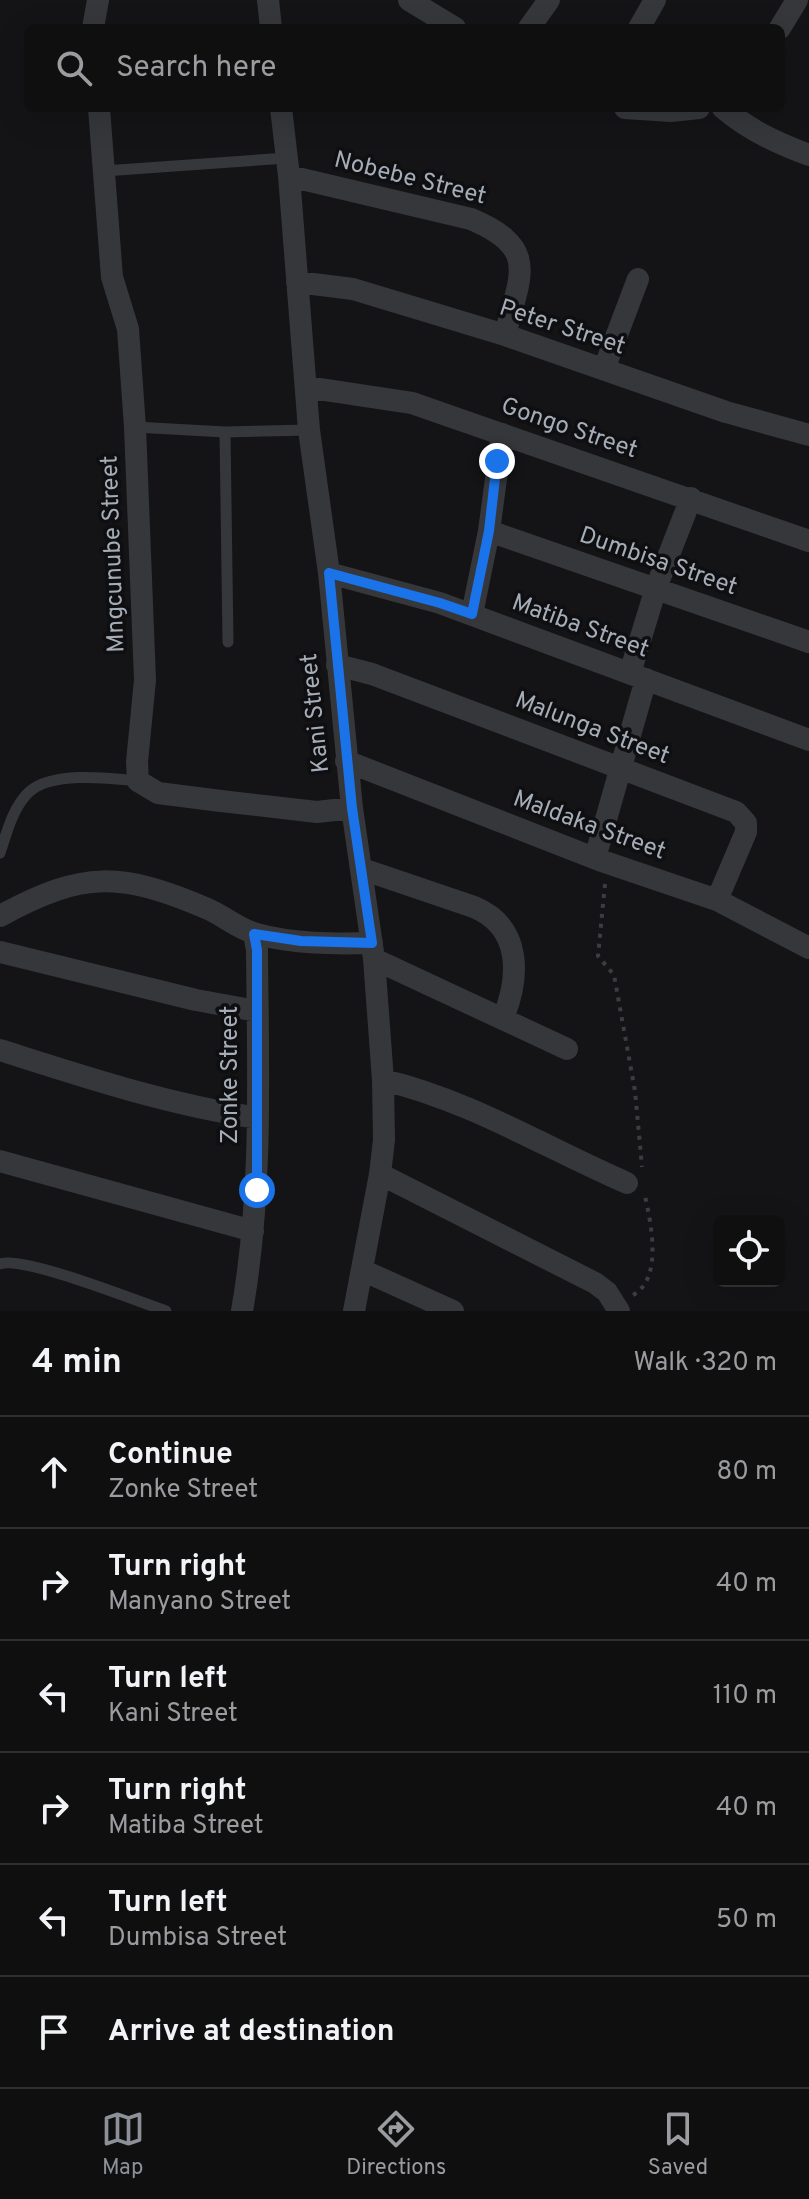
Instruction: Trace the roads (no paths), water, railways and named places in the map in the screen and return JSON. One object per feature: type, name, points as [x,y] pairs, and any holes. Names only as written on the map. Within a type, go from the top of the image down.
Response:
[{"type":"street","points":[[94,24],[98,0]]},
{"type":"street","points":[[268,0],[271,24]]},
{"type":"street","points":[[532,24],[549,0]]},
{"type":"street","points":[[641,24],[655,0]]},
{"type":"street","points":[[782,24],[797,0]]},
{"type":"street","points":[[413,1],[449,24]]},
{"type":"street","name":"Mngcunube Street","points":[[99,112],[112,277],[128,329],[135,427],[145,680],[138,781]]},
{"type":"street","name":"Kani Street","points":[[281,112],[309,430],[329,573],[346,761],[373,951],[383,1080],[384,1140],[380,1174],[354,1311]]},
{"type":"street","points":[[728,112],[741,124],[772,141],[809,155]]},
{"type":"street","name":"Nobebe Street","points":[[288,167],[471,219],[498,230],[514,245],[521,261],[505,335]]},
{"type":"street","points":[[604,369],[638,279]]},
{"type":"street","name":"Peter Street","points":[[297,282],[353,289],[505,335],[726,412],[809,435]]},
{"type":"street","name":"Gongo Street","points":[[306,387],[412,403],[809,541]]},
{"type":"street","points":[[472,614],[489,531],[502,434]]},
{"type":"street","points":[[600,860],[656,588],[691,498]]},
{"type":"street","name":"Dumbisa Street","points":[[489,531],[809,642]]},
{"type":"street","name":"Matiba Street","points":[[329,573],[472,614],[809,740]]},
{"type":"street","name":"Malunga Street","points":[[337,665],[372,674],[736,812],[746,823],[746,832],[717,900]]},
{"type":"street","name":"Maldaka Street","points":[[346,761],[600,860],[717,900],[809,948]]},
{"type":"street","points":[[138,781],[158,793],[235,803],[317,812],[352,808]]},
{"type":"street","points":[[362,869],[474,907],[489,913],[499,922],[515,965],[513,995],[503,1018]]},
{"type":"street","points":[[0,916],[42,893],[90,880],[129,882],[162,889],[218,913],[254,934],[373,951],[567,1049]]},
{"type":"street","name":"Zonke Street","points":[[242,1311],[253,1231],[258,1118],[254,934]]},
{"type":"street","points":[[0,952],[196,1000],[257,1011]]},
{"type":"street","points":[[0,1050],[134,1092],[209,1111],[258,1118]]},
{"type":"street","points":[[383,1080],[459,1105],[638,1183]]},
{"type":"street","points":[[0,1161],[253,1231]]},
{"type":"street","points":[[380,1174],[595,1283],[618,1308]]},
{"type":"street","points":[[362,1270],[453,1311]]},
{"type":"lane","points":[[104,171],[288,167]]},
{"type":"lane","points":[[135,427],[225,432],[309,430]]},
{"type":"lane","points":[[225,432],[228,642]]},
{"type":"lane","points":[[0,853],[17,807],[30,791],[45,782],[94,777],[138,781]]},
{"type":"lane","points":[[0,1264],[16,1262],[52,1272],[166,1311]]}]
